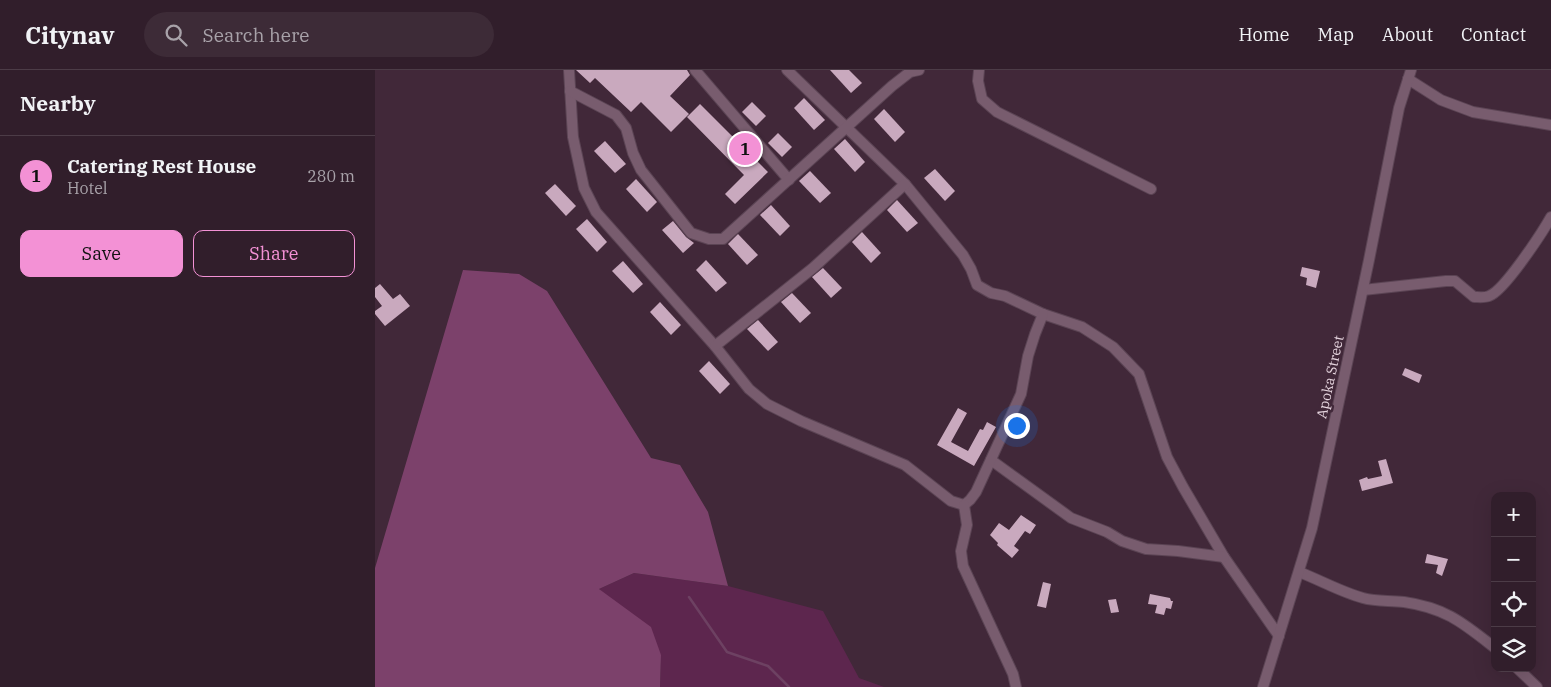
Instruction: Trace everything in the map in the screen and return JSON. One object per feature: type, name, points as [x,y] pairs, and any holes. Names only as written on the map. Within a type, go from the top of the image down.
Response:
[{"type":"street","points":[[569,70],[573,137],[584,188],[596,212],[715,346],[749,389],[767,404],[801,421],[905,465],[951,501],[964,505]]},
{"type":"street","points":[[787,70],[905,184],[963,255],[977,285],[991,293],[1005,296],[1043,314],[1081,327],[1113,347],[1139,374],[1167,457],[1183,487],[1224,557],[1279,636]]},
{"type":"street","points":[[571,91],[617,116],[626,128],[633,153],[641,170],[691,233],[709,239],[723,240],[892,86],[910,72],[919,70]]},
{"type":"street","points":[[979,70],[978,81],[982,99],[997,112],[1151,189]]},
{"type":"street","points":[[698,71],[789,180]]},
{"type":"street","points":[[1409,75],[1441,100],[1473,112],[1551,125]]},
{"type":"street","name":"Apoka Street","points":[[1263,687],[1312,528],[1363,290],[1399,108],[1409,75]]},
{"type":"street","points":[[715,346],[813,268],[905,184]]},
{"type":"street","points":[[1363,290],[1455,281],[1474,297],[1489,296],[1500,288],[1539,239],[1551,217]]},
{"type":"street","points":[[964,505],[976,492],[1021,394],[1028,356],[1043,314]]},
{"type":"street","points":[[991,460],[1071,518],[1107,532],[1123,541],[1146,549],[1224,557]]},
{"type":"street","points":[[964,505],[967,525],[961,552],[963,566],[1013,674],[1016,687]]},
{"type":"street","points":[[1299,572],[1375,601],[1403,602],[1440,610],[1462,622],[1491,645]]},
{"type":"street","points":[[1521,672],[1537,687]]},
{"type":"shaded area","points":[[463,270],[519,274],[547,291],[651,458],[680,465],[708,512],[728,586],[634,573],[599,589],[651,627],[661,655],[660,687],[375,687],[375,568]]},
{"type":"shaded area","points":[[634,573],[728,586],[823,611],[859,678],[884,687],[660,687],[661,655],[599,589]]},
{"type":"building","points":[[576,70],[687,70],[690,75],[670,96],[689,114],[671,132],[641,102],[631,112],[595,78],[590,83]]},
{"type":"building","points":[[830,70],[849,70],[862,83],[851,93]]},
{"type":"building","points":[[804,98],[825,120],[814,130],[794,108]]},
{"type":"building","points":[[752,102],[766,116],[756,126],[742,112]]},
{"type":"building","points":[[700,104],[768,172],[735,204],[725,194],[744,175],[687,117]]},
{"type":"building","points":[[884,109],[905,132],[895,142],[874,119]]},
{"type":"building","points":[[778,133],[792,147],[782,157],[768,143]]},
{"type":"building","points":[[845,139],[865,162],[855,172],[834,149]]},
{"type":"building","points":[[605,141],[626,164],[615,173],[594,151]]},
{"type":"building","points":[[935,169],[955,191],[945,201],[924,178]]},
{"type":"building","points":[[810,171],[831,193],[820,203],[799,181]]},
{"type":"building","points":[[636,179],[657,202],[647,212],[626,189]]},
{"type":"building","points":[[555,184],[576,206],[566,216],[545,193]]},
{"type":"building","points":[[897,200],[918,223],[907,232],[887,210]]},
{"type":"building","points":[[771,205],[790,226],[780,236],[760,215]]},
{"type":"building","points":[[587,219],[607,242],[597,252],[576,229]]},
{"type":"building","points":[[673,221],[686,237],[694,243],[683,253],[662,230]]},
{"type":"building","points":[[862,232],[881,253],[871,263],[852,242]]},
{"type":"building","points":[[738,234],[758,255],[747,265],[728,244]]},
{"type":"building","points":[[706,260],[727,283],[716,292],[696,270]]},
{"type":"building","points":[[623,261],[643,284],[633,293],[612,271]]},
{"type":"building","points":[[1302,267],[1320,271],[1316,288],[1306,285],[1307,278],[1300,276]]},
{"type":"building","points":[[823,268],[842,288],[831,298],[812,277]]},
{"type":"building","points":[[380,284],[393,299],[400,294],[410,306],[385,326],[375,314],[375,311],[382,306],[375,297],[375,288]]},
{"type":"building","points":[[792,293],[811,313],[800,323],[781,302]]},
{"type":"building","points":[[660,302],[681,325],[671,335],[650,312]]},
{"type":"building","points":[[758,320],[778,342],[768,351],[747,329]]},
{"type":"building","points":[[709,361],[730,384],[720,394],[699,371]]},
{"type":"building","points":[[1405,368],[1422,375],[1419,383],[1402,375]]},
{"type":"building","points":[[958,408],[967,413],[951,442],[968,451],[980,429],[983,430],[987,422],[996,427],[974,466],[937,445]]},
{"type":"building","points":[[1386,459],[1393,483],[1362,491],[1359,480],[1367,477],[1368,479],[1382,476],[1378,461]]},
{"type":"building","points":[[1021,515],[1036,525],[1030,534],[1025,531],[1014,546],[1019,550],[1012,558],[997,545],[998,543],[990,535],[999,523],[1009,530]]},
{"type":"building","points":[[1427,554],[1448,559],[1442,576],[1436,573],[1438,565],[1425,563]]},
{"type":"building","points":[[1043,582],[1051,584],[1046,608],[1037,606]]},
{"type":"building","points":[[1150,594],[1170,598],[1173,601],[1171,609],[1166,608],[1164,615],[1155,613],[1157,605],[1148,604]]},
{"type":"building","points":[[1116,599],[1119,612],[1111,613],[1108,600]]},
{"type":"waterway","points":[[689,597],[727,652],[768,666],[789,687]]},
{"type":"place","name":"Catering Rest House","points":[[745,149]]}]
